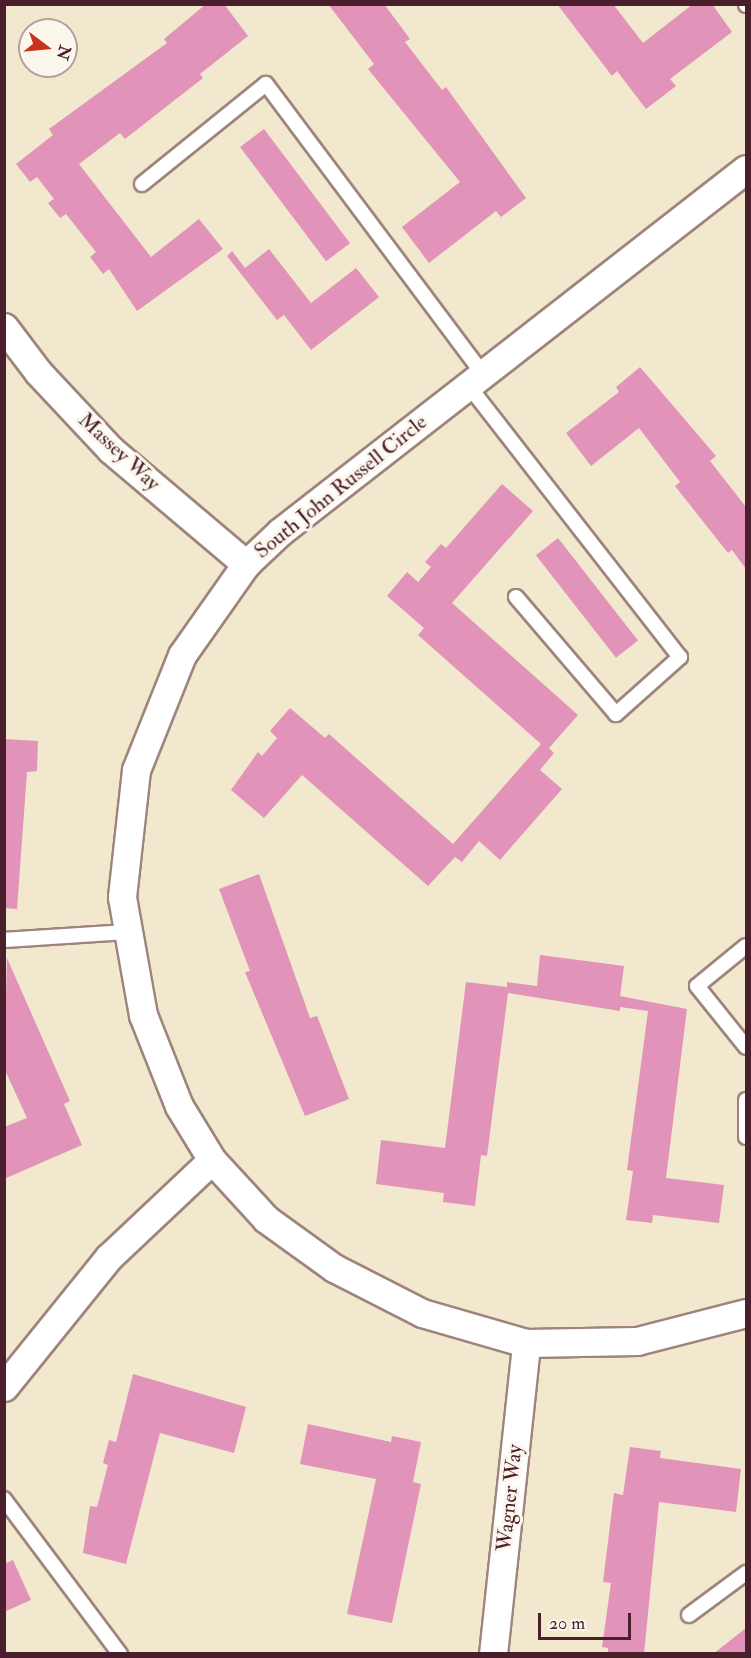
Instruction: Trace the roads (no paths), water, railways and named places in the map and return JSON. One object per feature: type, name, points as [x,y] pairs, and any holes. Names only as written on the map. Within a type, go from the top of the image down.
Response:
[{"type":"street","name":"South John Russell Circle","points":[[747,170],[280,532],[246,564],[182,655],[136,770],[122,897],[143,1016],[179,1106],[212,1160],[266,1219],[334,1268],[422,1313],[526,1343],[637,1341],[747,1313]]},
{"type":"street","name":"Massey Way","points":[[4,327],[38,372],[111,450],[246,564]]},
{"type":"street","points":[[4,1387],[109,1257],[212,1160]]},
{"type":"street","name":"Wagner Way","points":[[493,1653],[526,1343]]},
{"type":"lane","points":[[142,184],[266,84],[476,380],[680,657],[616,714],[516,597]]},
{"type":"lane","points":[[4,939],[128,932]]},
{"type":"lane","points":[[747,946],[697,986],[747,1047]]},
{"type":"lane","points":[[747,1100],[744,1134],[747,1137]]},
{"type":"lane","points":[[4,1499],[120,1653]]},
{"type":"lane","points":[[689,1615],[747,1573]]}]
